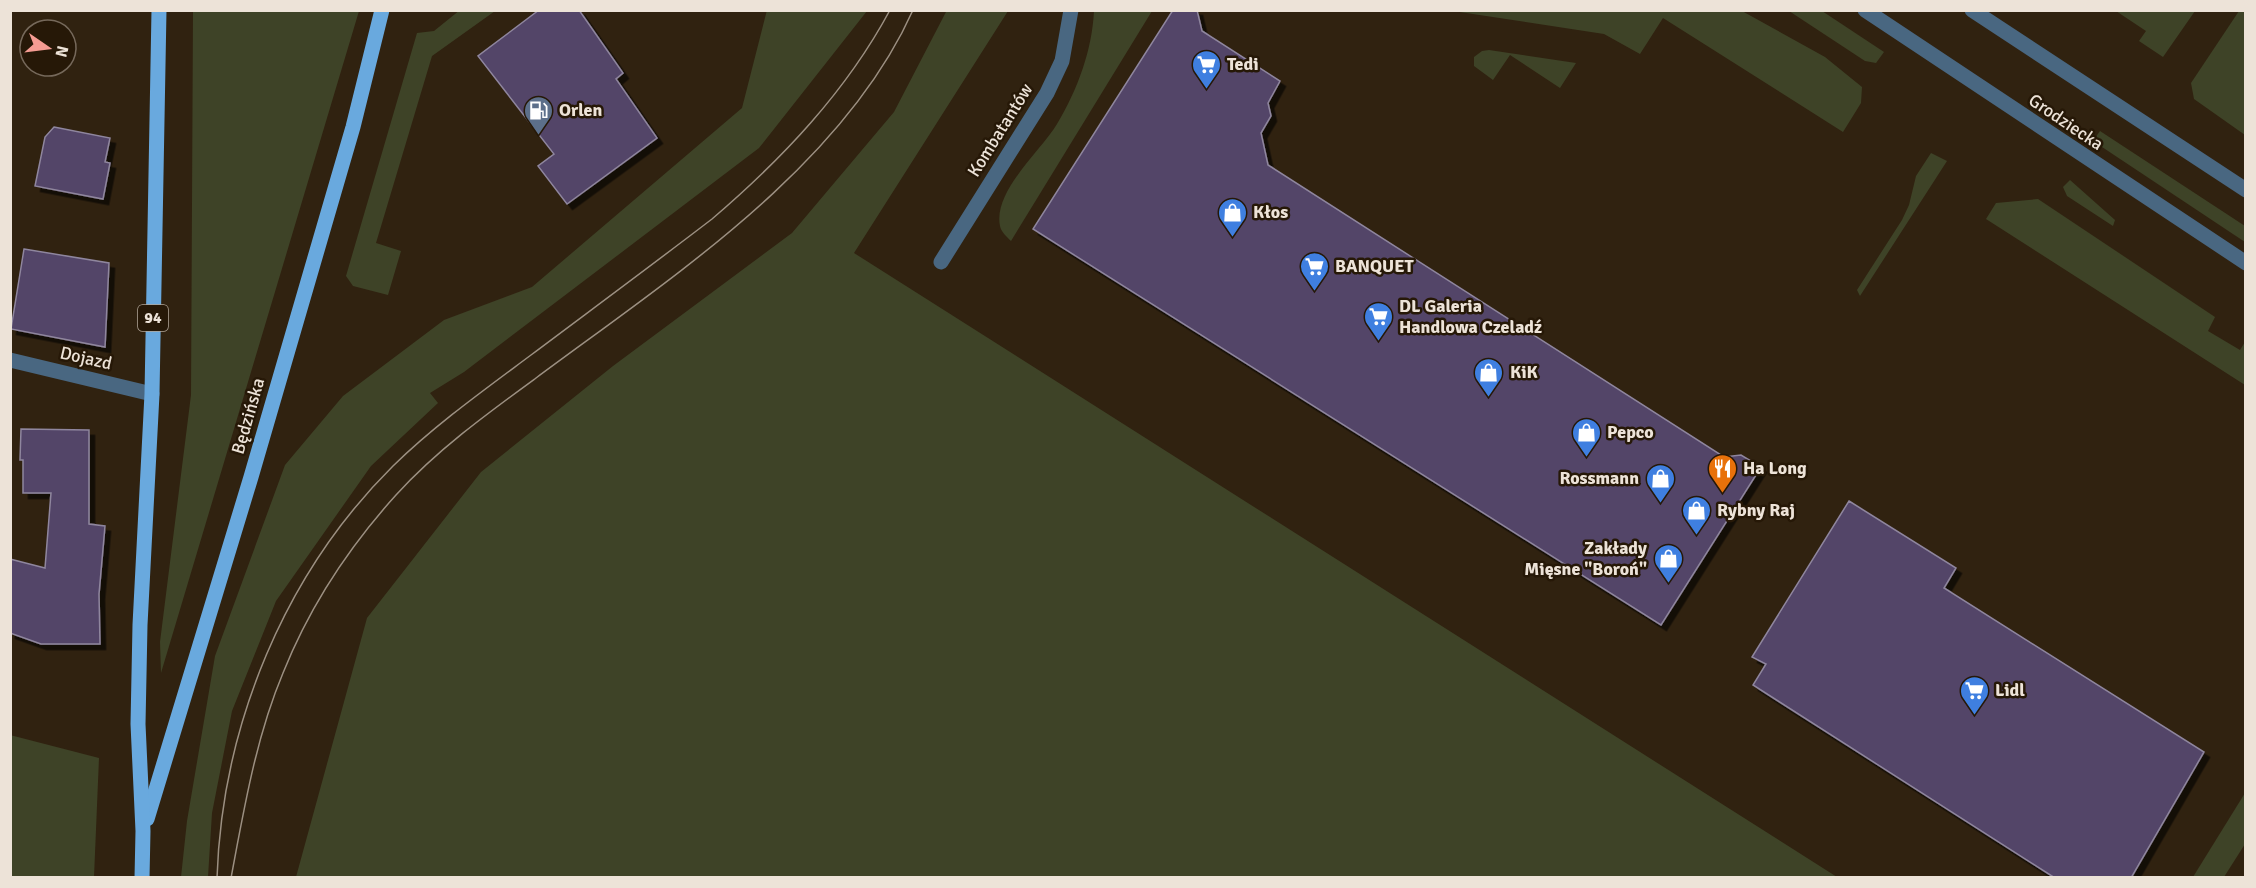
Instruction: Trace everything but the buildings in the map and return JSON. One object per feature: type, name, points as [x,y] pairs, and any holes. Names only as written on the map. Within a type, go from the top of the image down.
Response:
[{"type":"main road","name":"Będzińska","points":[[142,878],[143,831],[138,724],[140,625],[152,393],[159,10]]},
{"type":"main road","name":"Będzińska","points":[[143,831],[254,466],[353,127],[382,10]]},
{"type":"street","name":"Kombatantów","points":[[941,262],[1047,93],[1062,61],[1071,10]]},
{"type":"street","name":"Grodziecka","points":[[1865,10],[2246,263]]},
{"type":"street","points":[[1972,10],[2246,190]]},
{"type":"street","name":"Dojazd","points":[[10,360],[152,393]]},
{"type":"green space","points":[[460,10],[495,11],[432,56],[376,243],[401,251],[388,295],[353,286],[346,276],[417,33],[434,31]]},
{"type":"green space","points":[[767,10],[867,11],[759,148],[464,372],[430,393],[438,403],[371,466],[276,601],[232,711],[212,813],[208,877],[181,877],[187,821],[215,656],[285,465],[343,396],[444,320],[532,287],[742,108]]},
{"type":"green space","points":[[947,10],[1008,11],[854,253],[1837,877],[296,877],[367,618],[481,472],[613,366],[792,233],[894,112]]},
{"type":"green space","points":[[193,11],[359,11],[161,673],[160,642],[191,395]]},
{"type":"green space","points":[[1094,11],[1152,11],[1011,241],[1000,226],[1000,213],[1004,199],[1020,172],[1050,135],[1071,97],[1087,55]]},
{"type":"green space","points":[[1453,11],[1742,11],[1825,57],[1862,87],[1861,103],[1843,132],[1663,18],[1640,54],[1604,34]]},
{"type":"green space","points":[[1789,11],[1822,11],[1884,52],[1876,63],[1865,61]]},
{"type":"green space","points":[[2116,11],[2195,11],[2163,57],[2139,41],[2146,31]]},
{"type":"green space","points":[[2239,11],[2245,11],[2245,135],[2194,99],[2191,83]]},
{"type":"green space","points":[[1489,50],[1576,63],[1560,88],[1510,55],[1493,80],[1474,66],[1474,57],[1482,51]]},
{"type":"green space","points":[[2100,131],[2245,226],[2245,242],[2093,141]]},
{"type":"green space","points":[[1931,153],[1947,161],[1860,296],[1857,290],[1902,220],[1909,205],[1916,176]]},
{"type":"green space","points":[[2070,180],[2115,220],[2113,226],[2067,196],[2063,187]]},
{"type":"green space","points":[[2038,199],[2215,317],[2208,331],[2240,350],[2245,342],[2245,385],[1986,219],[1996,203]]},
{"type":"green space","points":[[10,735],[99,758],[94,877],[11,877]]},
{"type":"green space","points":[[2245,793],[2245,844],[2224,877],[2193,877]]},
{"type":"tram line","points":[[217,878],[222,821],[231,764],[246,709],[266,655],[291,603],[321,554],[355,508],[393,466],[443,422],[712,219],[763,173],[811,123],[833,96],[873,40],[890,10]]},
{"type":"tram line","points":[[231,878],[258,748],[283,673],[318,602],[362,536],[412,478],[446,447],[695,259],[748,216],[798,169],[843,120],[882,67],[913,10]]},
{"type":"place","name":"Tedi","points":[[1206,90]]},
{"type":"place","name":"Orlen","points":[[538,136]]},
{"type":"place","name":"Kłos","points":[[1232,238]]},
{"type":"place","name":"BANQUET","points":[[1314,292]]},
{"type":"place","name":"DL Galeria Handlowa Czeladź","points":[[1378,342]]},
{"type":"place","name":"KiK","points":[[1489,398]]},
{"type":"place","name":"Pepco","points":[[1586,458]]},
{"type":"place","name":"Ha Long","points":[[1722,494]]},
{"type":"place","name":"Rossmann","points":[[1660,504]]},
{"type":"place","name":"Rybny Raj","points":[[1696,536]]},
{"type":"place","name":"Zakłady Mięsne \"Boroń\"","points":[[1668,584]]},
{"type":"place","name":"Lidl","points":[[1974,716]]}]
